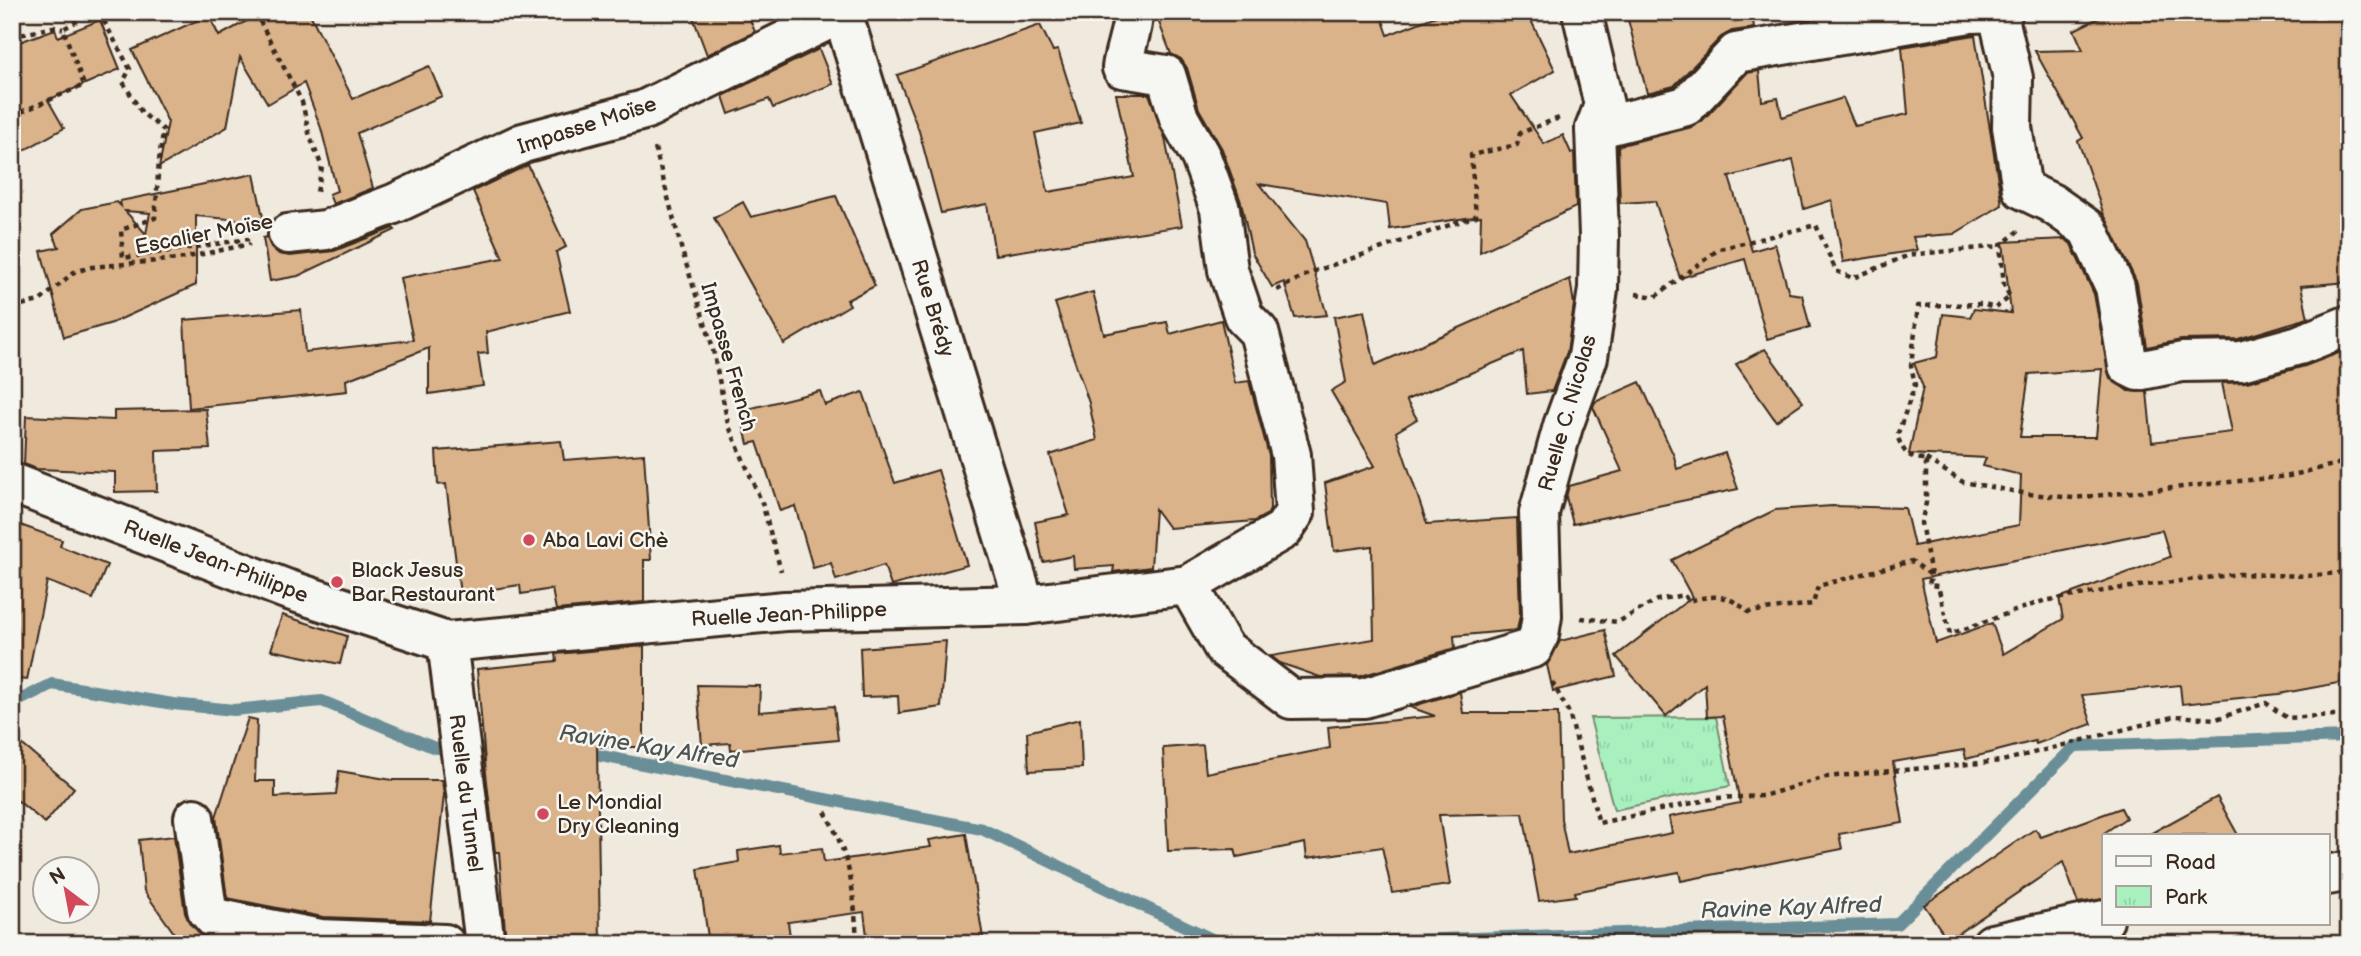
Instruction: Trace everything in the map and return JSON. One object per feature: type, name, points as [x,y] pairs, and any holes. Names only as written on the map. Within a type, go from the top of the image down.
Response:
[{"type":"street","points":[[1133,12],[1134,22],[1125,44],[1122,68],[1166,75],[1179,118],[1201,157],[1220,209],[1228,270],[1244,317],[1259,332],[1291,455],[1295,512],[1283,530],[1188,585],[1224,648],[1292,699],[1364,698],[1538,632]]},
{"type":"street","name":"Ruelle C. Nicolas","points":[[1538,632],[1539,513],[1563,426],[1588,357],[1598,289],[1600,117],[1582,12]]},
{"type":"street","name":"Impasse Moïse","points":[[288,234],[326,230],[396,203],[523,143],[644,110],[842,13]]},
{"type":"street","name":"Rue Brédy","points":[[842,13],[1025,605]]},
{"type":"street","points":[[1600,117],[1686,106],[1736,53],[1970,13],[2001,13],[2013,78],[2012,127],[2022,188],[2051,203],[2088,229],[2115,287],[2128,366],[2138,371],[2182,362],[2241,361],[2299,345],[2349,325]]},
{"type":"street","name":"Ruelle Jean-Philippe","points":[[12,483],[286,589],[447,642],[785,611],[1025,605],[1188,585]]},
{"type":"street","name":"Ruelle du Tunnel","points":[[447,642],[485,944]]},
{"type":"street","points":[[194,818],[207,910],[215,918],[320,939],[446,944]]},
{"type":"street","points":[[2330,875],[2349,871]]},
{"type":"street","points":[[1992,944],[2058,937],[2102,921]]},
{"type":"path","points":[[12,37],[53,27],[63,29],[93,12]]},
{"type":"path","points":[[99,12],[130,69],[123,82],[142,113],[163,130],[156,167],[158,185],[155,218],[121,230],[123,258],[288,234]]},
{"type":"path","points":[[255,12],[302,103],[321,167],[316,186],[326,230]]},
{"type":"path","points":[[12,116],[84,85],[63,29]]},
{"type":"path","name":"Impasse French","points":[[644,110],[682,251],[712,345],[728,424],[762,503],[782,573],[785,611]]},
{"type":"path","points":[[1244,317],[1280,288],[1312,272],[1476,216],[1471,155],[1517,145],[1520,134],[1542,123],[1600,117]]},
{"type":"path","points":[[1598,289],[1655,297],[1719,249],[1815,225],[1836,271],[1853,278],[1909,256],[2000,246],[2051,203]]},
{"type":"path","name":"Escalier Moïse","points":[[12,307],[40,301],[74,272],[92,267],[179,260],[288,234]]},
{"type":"path","points":[[2000,246],[2004,285],[2010,297],[1994,308],[1981,304],[1918,306],[1911,365],[1915,385],[1897,436],[1905,454],[1913,459],[1926,459],[1963,482],[2029,495],[2074,498],[2289,476],[2349,461]]},
{"type":"path","points":[[1926,459],[1926,503],[1921,523],[1931,575],[1929,585],[1938,586],[1950,634],[2008,611],[2095,592],[2239,573],[2307,576],[2349,572]]},
{"type":"path","points":[[1931,575],[1912,561],[1876,573],[1818,586],[1813,604],[1748,612],[1735,599],[1706,597],[1688,601],[1684,595],[1657,600],[1618,622],[1538,632],[1570,712],[1599,822],[1716,798],[1763,796],[1826,777],[2002,761],[2176,716],[2216,719],[2266,703],[2287,718],[2349,714]]},
{"type":"path","points":[[816,944],[857,940],[850,873],[842,842],[823,808]]},
{"type":"green space","points":[[1716,717],[1730,786],[1614,810],[1590,718]]},
{"type":"building","points":[[263,12],[309,12],[353,99],[429,66],[442,96],[357,133],[373,188],[333,204],[329,194],[337,191],[321,128],[304,83],[268,104],[240,57],[227,127],[159,167],[168,122],[132,50],[209,15],[219,36]]},
{"type":"building","points":[[691,12],[747,12],[755,32],[707,55]]},
{"type":"building","points":[[1155,12],[1380,12],[1388,35],[1446,12],[1527,12],[1555,70],[1511,95],[1544,144],[1563,135],[1571,153],[1574,152],[1576,207],[1480,252],[1481,216],[1390,229],[1387,204],[1259,184],[1305,241],[1327,315],[1295,318],[1284,282],[1272,287],[1252,253],[1241,202],[1222,149],[1199,109],[1187,68],[1181,59],[1171,54]]},
{"type":"building","points":[[1626,12],[1752,12],[1754,28],[1732,31],[1721,37],[1674,86],[1647,93]]},
{"type":"building","points":[[2111,12],[2349,12],[2349,282],[2301,286],[2308,318],[2238,339],[2181,340],[2147,347],[2137,283],[2104,215],[2078,141],[2083,138],[2035,51],[2083,50],[2074,30]]},
{"type":"building","points":[[100,20],[120,69],[48,100],[64,128],[12,157],[12,41],[14,44],[55,29],[58,37]]},
{"type":"building","points":[[1040,25],[1053,51],[1058,50],[1081,123],[1035,133],[1048,192],[1134,177],[1116,94],[1149,94],[1165,138],[1182,226],[995,255],[987,204],[941,213],[919,131],[897,75]]},
{"type":"building","points":[[1975,35],[2002,205],[1954,234],[1913,237],[1917,250],[1843,262],[1832,200],[1804,209],[1793,160],[1729,177],[1752,251],[1775,244],[1789,293],[1802,295],[1810,327],[1767,339],[1745,259],[1680,278],[1655,201],[1620,203],[1618,146],[1692,127],[1702,121],[1747,73],[1759,71],[1762,101],[1778,98],[1782,117],[1843,98],[1855,126],[1908,114],[1902,47]]},
{"type":"building","points":[[819,49],[833,84],[773,108],[769,99],[729,114],[723,96]]},
{"type":"building","points":[[528,165],[566,247],[556,252],[570,311],[486,332],[488,353],[478,354],[483,386],[429,394],[429,348],[346,380],[347,391],[189,408],[184,320],[301,310],[305,352],[413,340],[400,278],[503,258],[473,191]]},
{"type":"building","points":[[254,174],[264,222],[196,216],[196,285],[112,323],[64,337],[41,251],[59,247],[53,234],[82,209],[117,202],[121,206],[120,201]],"holes":[[[125,211],[150,213],[146,234]]]},
{"type":"building","points":[[836,196],[875,286],[847,300],[850,305],[784,344],[714,218],[743,202],[751,217]]},
{"type":"building","points":[[393,228],[395,230],[298,276],[270,281],[263,238],[267,237],[271,247],[279,254],[290,256],[334,251]]},
{"type":"building","points":[[2065,239],[2071,244],[2094,294],[2110,378],[2128,391],[2147,392],[2152,442],[2232,432],[2222,383],[2247,382],[2305,366],[2349,349],[2349,681],[2279,694],[2182,704],[2180,685],[2082,695],[2092,724],[2036,744],[2035,741],[1966,759],[1964,750],[1893,762],[1903,823],[1839,834],[1842,849],[1681,881],[1679,872],[1575,892],[1576,896],[1539,901],[1523,813],[1439,815],[1450,885],[1392,893],[1382,847],[1307,858],[1305,843],[1237,857],[1235,849],[1168,851],[1163,748],[1203,745],[1206,773],[1330,748],[1328,727],[1435,716],[1410,707],[1460,692],[1463,713],[1558,713],[1561,819],[1568,854],[1672,833],[1669,817],[1740,803],[1723,716],[1707,717],[1705,684],[1666,716],[1616,656],[1692,597],[1672,560],[1775,510],[1832,506],[1905,508],[1914,546],[2019,525],[2021,475],[1983,466],[1986,458],[1909,454],[1923,387],[1914,363],[1937,357],[1943,314],[1970,317],[1974,309],[2011,313],[2003,242]],"holes":[[[2102,369],[2096,437],[2020,437],[2029,374]],[[2162,530],[2170,557],[2059,598],[2063,619],[2003,654],[1992,623],[1936,643],[1921,579]]]},
{"type":"building","points":[[1570,279],[1574,304],[1567,352],[1552,391],[1527,394],[1523,351],[1406,400],[1417,419],[1396,432],[1427,524],[1517,518],[1520,615],[1517,630],[1454,636],[1455,648],[1361,676],[1320,677],[1280,663],[1271,656],[1374,639],[1372,546],[1334,551],[1325,483],[1375,466],[1331,391],[1346,382],[1334,317],[1364,311],[1375,365]]},
{"type":"building","points":[[1093,292],[1104,334],[1167,322],[1170,334],[1221,320],[1235,383],[1249,381],[1269,456],[1268,514],[1255,521],[1169,528],[1155,509],[1151,567],[1113,572],[1114,566],[1074,569],[1073,556],[1043,562],[1035,522],[1069,515],[1050,455],[1097,440],[1089,403],[1055,303]]},
{"type":"building","points":[[1765,349],[1803,402],[1776,421],[1736,364]]},
{"type":"building","points":[[1640,382],[1674,456],[1677,469],[1725,453],[1738,489],[1573,524],[1566,497],[1569,486],[1622,471],[1593,407],[1595,402]]},
{"type":"building","points":[[820,391],[825,405],[863,392],[895,483],[938,470],[967,565],[891,586],[884,565],[836,580],[831,563],[813,568],[795,506],[780,511],[757,442],[748,444],[740,411]]},
{"type":"building","points":[[206,409],[210,449],[156,451],[157,491],[115,492],[115,472],[37,469],[24,464],[26,416],[114,420],[114,411]]},
{"type":"building","points":[[561,441],[564,460],[644,454],[651,560],[644,560],[644,602],[556,610],[552,589],[521,594],[520,585],[460,594],[446,484],[438,485],[436,451]]},
{"type":"building","points":[[12,522],[62,540],[60,546],[107,565],[93,599],[47,581],[27,680],[12,678]]},
{"type":"building","points":[[282,615],[347,636],[340,664],[271,650]]},
{"type":"building","points":[[1605,630],[1616,676],[1553,691],[1547,665],[1560,641]]},
{"type":"building","points":[[946,641],[941,707],[899,713],[898,696],[862,697],[860,648]]},
{"type":"building","points":[[644,646],[644,747],[597,747],[600,944],[506,944],[499,852],[495,852],[477,669],[557,661],[556,654]]},
{"type":"building","points":[[697,685],[760,686],[759,712],[834,706],[838,740],[731,750],[730,743],[702,745]]},
{"type":"building","points":[[248,718],[257,720],[255,781],[275,781],[275,797],[336,794],[339,771],[392,780],[442,780],[444,795],[430,921],[323,917],[227,898],[216,817]]},
{"type":"building","points":[[1080,719],[1082,768],[1029,771],[1027,732]]},
{"type":"building","points":[[12,736],[74,788],[45,823],[12,796]]},
{"type":"building","points":[[2217,797],[2237,834],[2150,834]]},
{"type":"building","points":[[2121,808],[2126,818],[2102,834],[2102,899],[2078,903],[2063,862],[1948,940],[1924,905],[2035,829],[2041,837]]},
{"type":"building","points":[[966,834],[984,944],[868,944],[864,912],[788,922],[791,944],[709,944],[698,869],[739,862],[738,851],[779,845],[780,853],[822,848],[824,862],[931,847],[929,840]]},
{"type":"building","points":[[174,836],[185,913],[190,924],[209,939],[231,944],[182,944],[144,891],[139,840]]},
{"type":"waterway","name":"Ravine Kay Alfred","points":[[12,704],[52,684],[173,704],[234,710],[322,701],[435,748],[499,749]]},
{"type":"waterway","name":"Ravine Kay Alfred","points":[[1287,944],[1897,924],[2075,746],[2349,737]]},
{"type":"waterway","name":"Ravine Kay Alfred","points":[[580,752],[982,829],[1222,944]]},
{"type":"place","name":"Aba Lavi Chè","points":[[529,540]]},
{"type":"place","name":"Black Jesus Bar Restaurant","points":[[337,582]]},
{"type":"place","name":"Le Mondial Dry Cleaning","points":[[543,814]]}]
